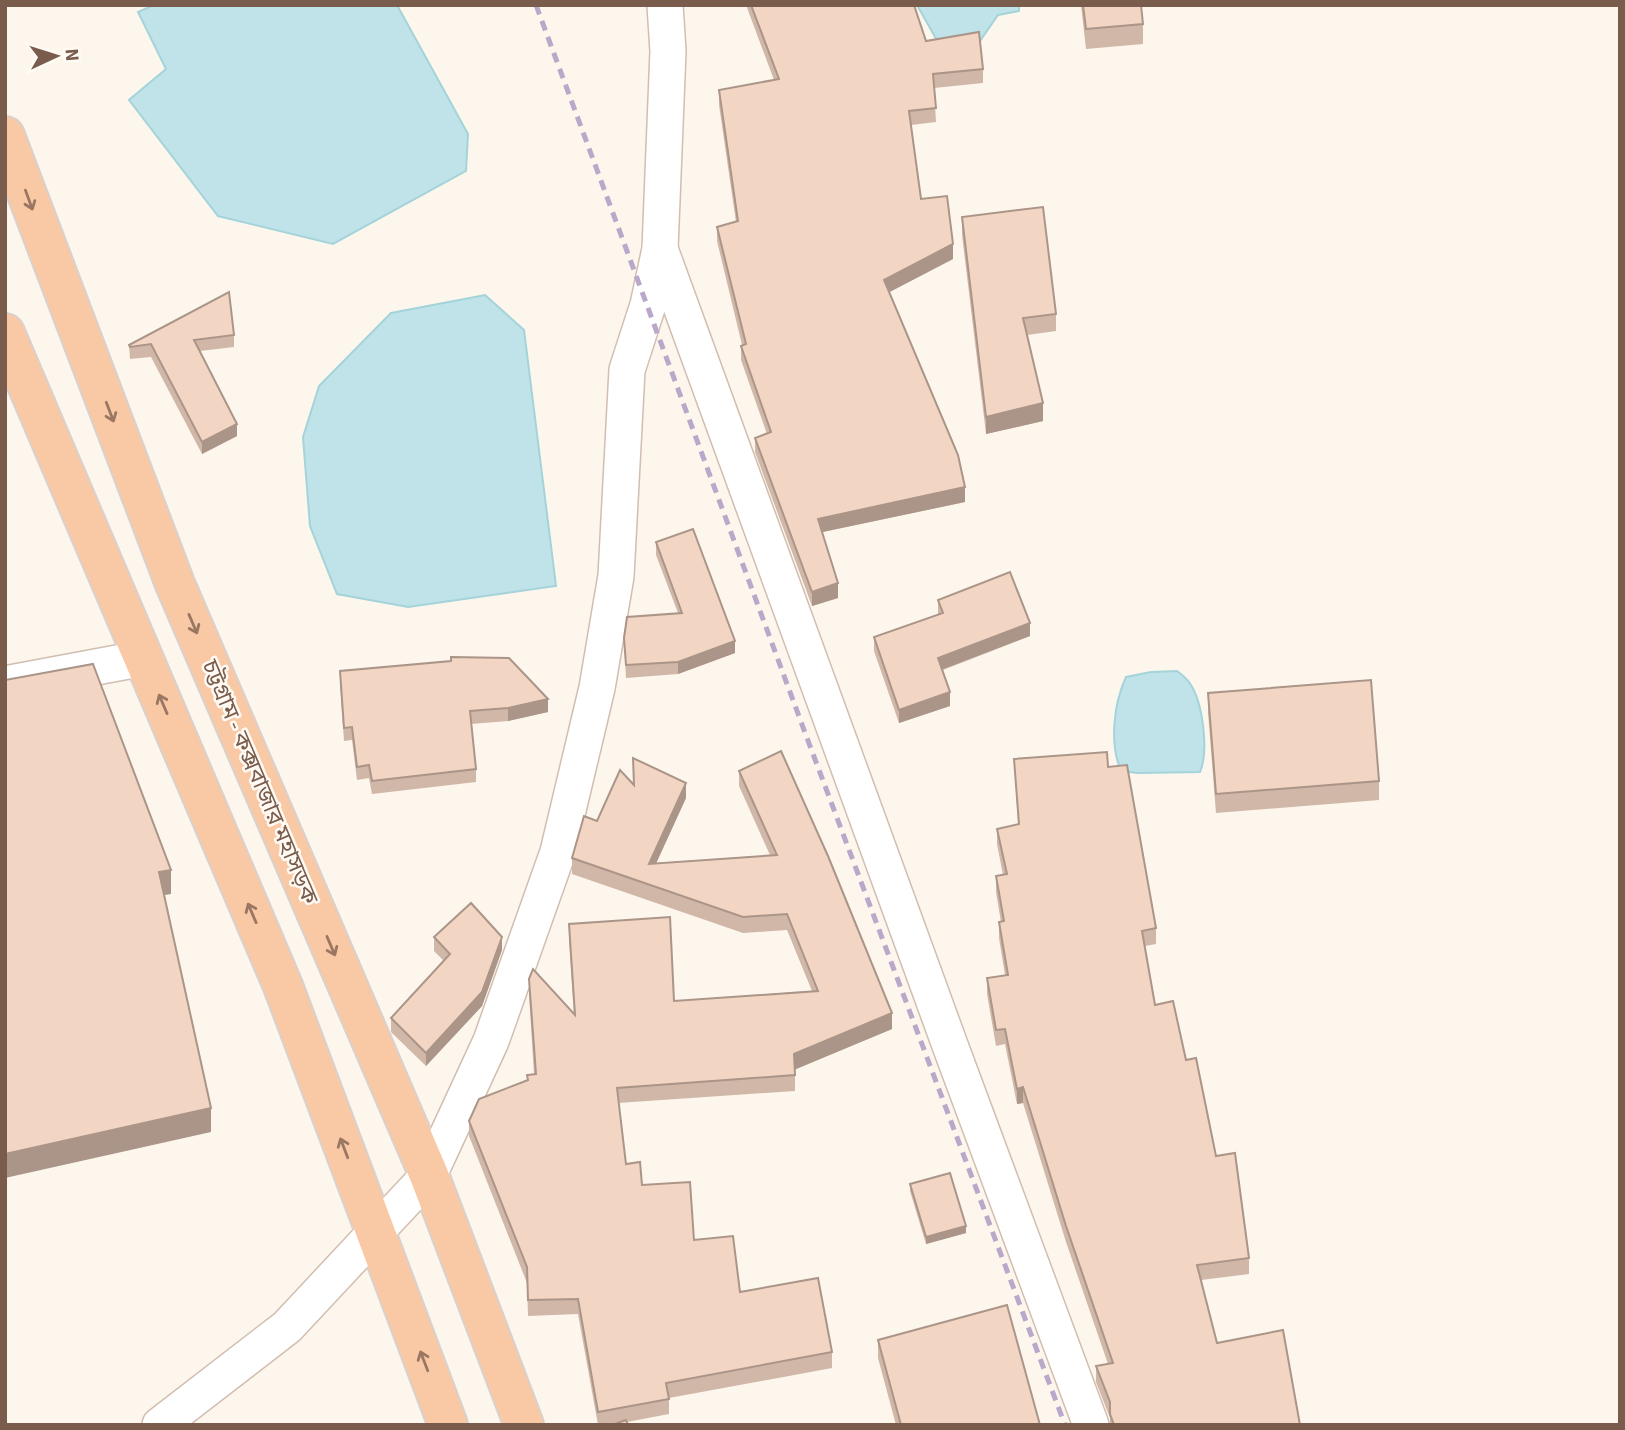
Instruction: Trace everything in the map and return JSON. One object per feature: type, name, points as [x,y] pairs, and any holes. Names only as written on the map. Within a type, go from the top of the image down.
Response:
[{"type":"highway","name":"চট্টগ্রাম - কক্সবাজার মহাসড়ক","points":[[5,136],[175,584],[429,1175],[524,1425]]},
{"type":"highway","points":[[5,333],[283,986],[448,1425]]},
{"type":"street","points":[[160,1425],[287,1327],[429,1175],[491,1041],[558,852],[597,688],[616,576],[627,370],[648,305],[660,249],[668,51],[665,5]]},
{"type":"street","points":[[660,249],[1091,1425]]},
{"type":"street","points":[[5,684],[144,658]]},
{"type":"water","points":[[154,5],[397,5],[468,134],[466,171],[333,244],[218,216],[129,100],[166,69],[138,12]]},
{"type":"water","points":[[917,5],[1019,5],[1019,11],[998,15],[980,41],[939,44]]},
{"type":"water","points":[[485,295],[524,330],[556,586],[408,607],[337,594],[310,526],[303,437],[319,386],[391,313]]},
{"type":"water","points":[[1177,671],[1194,690],[1201,713],[1204,752],[1200,772],[1121,771],[1115,748],[1114,723],[1118,699],[1126,677]]},
{"type":"building","points":[[751,5],[914,5],[926,41],[979,32],[983,69],[933,74],[936,108],[909,111],[921,199],[947,196],[953,244],[884,280],[958,455],[965,487],[818,519],[838,583],[812,592],[755,438],[771,432],[741,346],[746,344],[717,227],[738,221],[719,90],[779,79]]},
{"type":"building","points":[[1083,5],[1141,5],[1143,24],[1086,29]]},
{"type":"building","points":[[1043,207],[1056,314],[1023,318],[1043,403],[986,417],[962,217]]},
{"type":"building","points":[[229,292],[234,335],[194,340],[237,424],[202,442],[151,344],[129,345]]},
{"type":"building","points":[[693,529],[735,641],[678,662],[626,665],[624,638],[627,617],[682,613],[656,542]]},
{"type":"building","points":[[1010,572],[1030,623],[938,658],[950,692],[899,710],[874,637],[943,613],[938,600]]},
{"type":"building","points":[[451,657],[509,658],[548,699],[508,708],[470,711],[476,769],[372,781],[369,765],[357,767],[352,727],[344,728],[340,671],[451,661]]},
{"type":"building","points":[[93,664],[171,870],[159,872],[211,1108],[5,1154],[5,680]]},
{"type":"building","points":[[1371,680],[1379,781],[1216,794],[1208,693]]},
{"type":"building","points":[[781,751],[828,856],[892,1013],[794,1054],[795,1075],[617,1088],[626,1164],[640,1162],[642,1185],[690,1182],[694,1240],[733,1236],[740,1292],[818,1278],[832,1352],[666,1383],[669,1399],[598,1412],[578,1299],[528,1300],[527,1267],[469,1121],[479,1099],[528,1080],[527,1075],[536,1074],[529,979],[533,969],[575,1015],[569,924],[670,917],[674,1001],[818,991],[787,914],[743,917],[572,858],[584,816],[597,821],[620,770],[634,785],[633,758],[686,783],[649,864],[777,855],[739,771]]},
{"type":"building","points":[[1107,752],[1108,767],[1127,765],[1156,928],[1142,931],[1155,1005],[1173,1001],[1186,1060],[1196,1058],[1216,1156],[1235,1153],[1249,1258],[1197,1265],[1217,1343],[1283,1330],[1300,1425],[1114,1425],[1110,1402],[1096,1366],[1113,1363],[1066,1226],[1023,1087],[1017,1089],[1005,1029],[996,1030],[987,978],[1008,975],[999,922],[1004,921],[996,876],[1007,874],[997,829],[1019,824],[1014,759]]},
{"type":"building","points":[[471,903],[502,937],[482,992],[426,1053],[391,1018],[450,954],[434,937]]},
{"type":"building","points":[[950,1173],[966,1226],[926,1237],[910,1184]]},
{"type":"building","points":[[1007,1305],[1040,1425],[901,1425],[878,1340]]},
{"type":"building","points":[[626,1420],[628,1425],[612,1425]]},
{"type":"railway","points":[[536,5],[1065,1425]]}]
